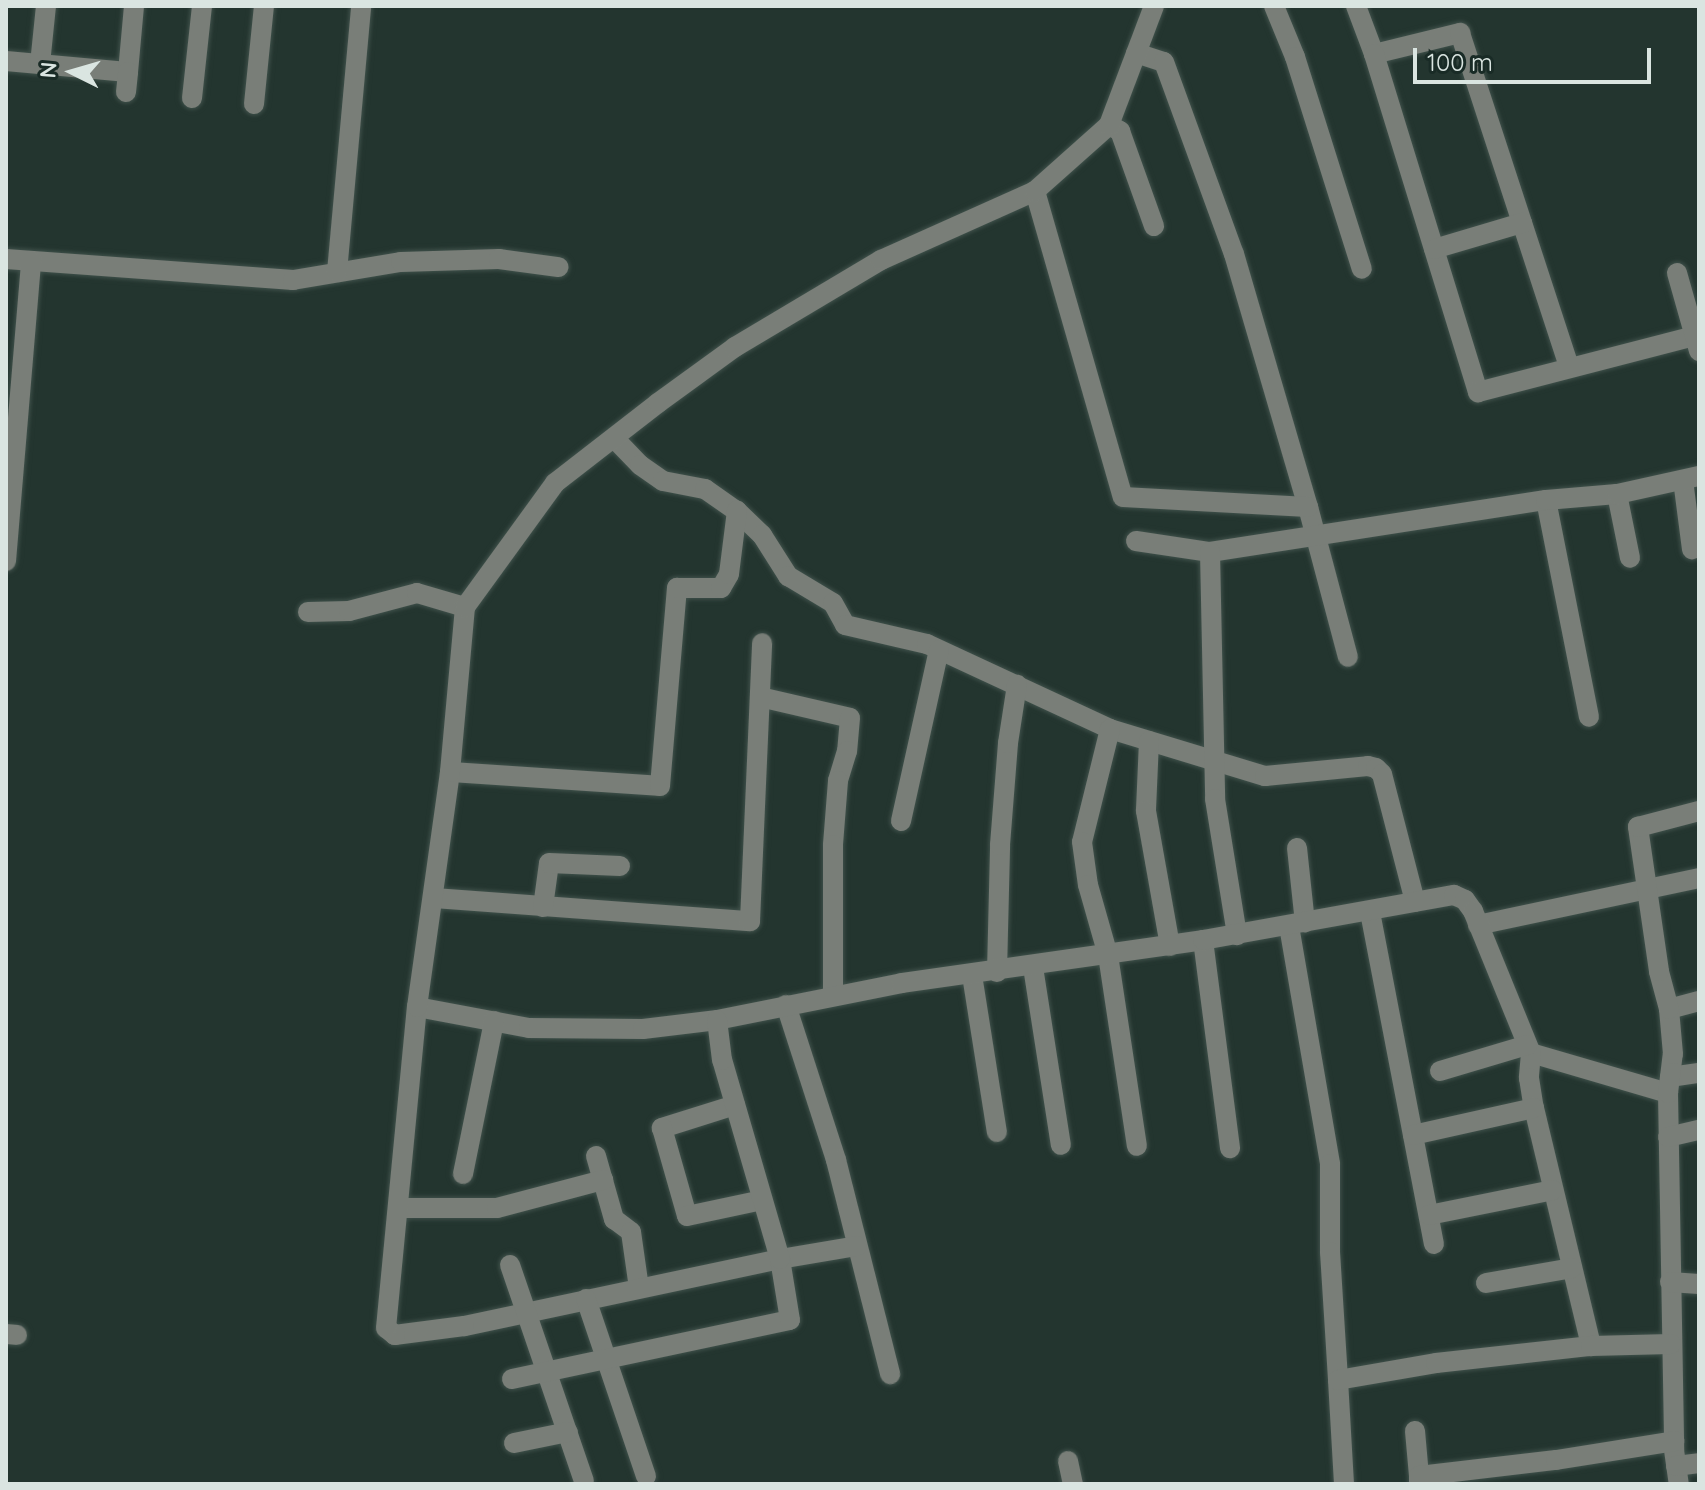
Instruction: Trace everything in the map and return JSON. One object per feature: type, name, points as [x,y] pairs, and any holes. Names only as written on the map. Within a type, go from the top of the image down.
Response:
[{"type":"street","points":[[40,64],[46,6]]},
{"type":"street","points":[[6,61],[40,64],[127,82],[134,6]]},
{"type":"street","points":[[192,98],[202,6]]},
{"type":"street","points":[[254,104],[264,6]]},
{"type":"street","points":[[337,272],[361,6]]},
{"type":"street","points":[[857,1246],[780,1259],[464,1326],[395,1335],[386,1328],[417,1007],[450,772],[465,607],[555,483],[735,347],[867,268],[1035,191],[1109,125],[1154,6]]},
{"type":"street","points":[[1274,6],[1295,57],[1362,269]]},
{"type":"street","points":[[1356,6],[1374,54],[1478,392],[1569,367],[1698,341],[1677,273]]},
{"type":"street","points":[[1374,54],[1460,33],[1569,367]]},
{"type":"street","points":[[1136,53],[1164,62],[1234,254],[1348,657]]},
{"type":"street","points":[[1109,125],[1120,131],[1154,226]]},
{"type":"street","points":[[1035,191],[1123,497],[1308,507]]},
{"type":"street","points":[[1434,249],[1522,223]]},
{"type":"street","points":[[6,259],[244,279],[293,280],[401,262],[499,259],[558,267]]},
{"type":"street","points":[[6,561],[8,502],[31,261]]},
{"type":"street","points":[[614,438],[640,465],[663,481],[705,489],[737,511],[762,535],[788,576],[833,603],[845,625],[939,650],[1110,729],[1265,776],[1376,768],[1382,774],[1415,902]]},
{"type":"street","points":[[1136,541],[1210,552],[1546,500],[1617,494],[1691,478],[1692,549]]},
{"type":"street","points":[[1617,494],[1630,558]]},
{"type":"street","points":[[1546,500],[1589,717]]},
{"type":"street","points":[[450,772],[660,786],[677,588],[721,588],[729,574],[737,511]]},
{"type":"street","points":[[1210,552],[1215,799],[1237,935]]},
{"type":"street","points":[[308,612],[349,611],[417,593],[465,607]]},
{"type":"street","points":[[434,898],[750,921],[762,643]]},
{"type":"street","points":[[901,821],[939,650]]},
{"type":"street","points":[[997,972],[1000,845],[1008,743],[1017,685]]},
{"type":"street","points":[[760,697],[850,718],[847,751],[838,781],[833,845],[833,996]]},
{"type":"street","points":[[1110,729],[1082,842],[1088,885],[1108,955],[1137,1146]]},
{"type":"street","points":[[1149,741],[1146,811],[1170,946]]},
{"type":"street","points":[[1699,811],[1638,827],[1669,1009],[1673,1054],[1668,1137],[1671,1344],[1678,1475],[1699,1463]]},
{"type":"street","points":[[1297,848],[1297,925],[1330,1164],[1330,1252],[1344,1484]]},
{"type":"street","points":[[543,907],[549,863],[620,866]]},
{"type":"street","points":[[1478,925],[1699,878]]},
{"type":"street","points":[[417,1007],[529,1028],[643,1029],[717,1020],[833,996],[1237,935],[1454,895],[1465,900],[1478,925],[1529,1049],[1529,1078],[1534,1108],[1591,1346]]},
{"type":"street","points":[[1370,912],[1434,1244]]},
{"type":"street","points":[[1203,940],[1230,1148]]},
{"type":"street","points":[[1033,967],[1061,1145]]},
{"type":"street","points":[[972,975],[997,1132]]},
{"type":"street","points":[[1669,1009],[1699,1001]]},
{"type":"street","points":[[786,1005],[836,1160],[890,1374]]},
{"type":"street","points":[[512,1379],[790,1320],[780,1259],[722,1060],[717,1020]]},
{"type":"street","points":[[463,1174],[494,1021]]},
{"type":"street","points":[[1440,1071],[1529,1049],[1669,1085],[1699,1073]]},
{"type":"street","points":[[735,1105],[662,1128],[674,1172],[687,1216],[762,1200]]},
{"type":"street","points":[[1413,1135],[1534,1108]]},
{"type":"street","points":[[1668,1137],[1699,1130]]},
{"type":"street","points":[[596,1156],[614,1219],[631,1232],[639,1288]]},
{"type":"street","points":[[398,1208],[497,1208],[603,1180]]},
{"type":"street","points":[[1429,1215],[1553,1190]]},
{"type":"street","points":[[510,1265],[584,1481]]},
{"type":"street","points":[[1486,1283],[1572,1268]]},
{"type":"street","points":[[1670,1282],[1699,1284]]},
{"type":"street","points":[[586,1299],[646,1476]]},
{"type":"street","points":[[1338,1380],[1436,1363],[1591,1346],[1671,1344]]},
{"type":"street","points":[[1415,1431],[1419,1480],[1674,1441]]},
{"type":"street","points":[[514,1443],[568,1432]]},
{"type":"street","points":[[1068,1461],[1073,1484]]}]
